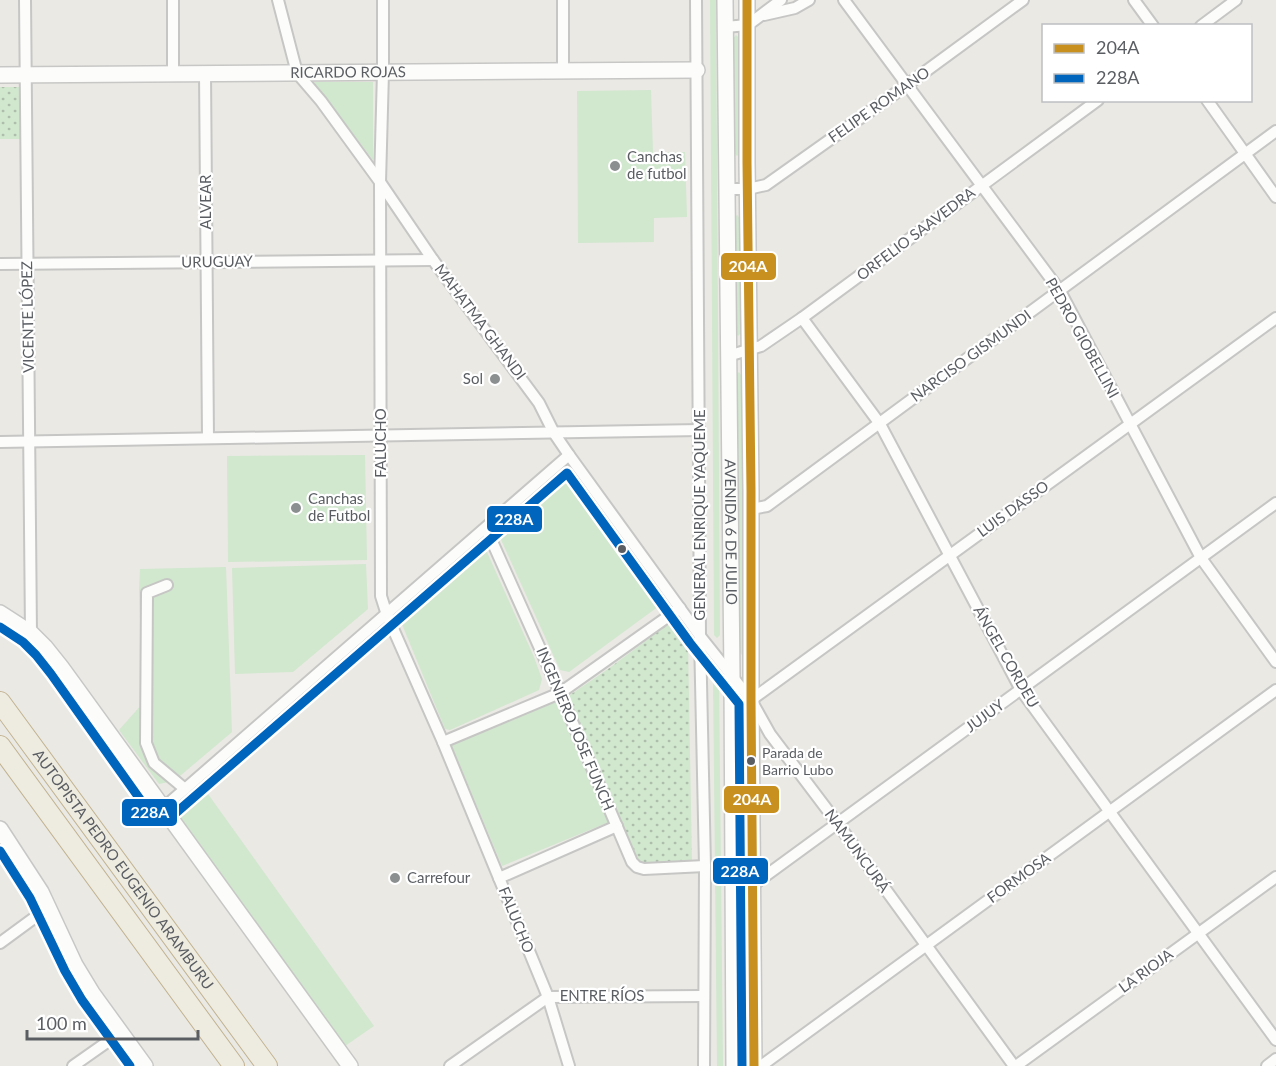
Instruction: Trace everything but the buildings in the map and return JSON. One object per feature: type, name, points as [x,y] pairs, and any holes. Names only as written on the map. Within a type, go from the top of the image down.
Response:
[{"type":"highway","name":"AUTOPISTA PEDRO EUGENIO ARAMBURU","points":[[0,702],[267,1066]]},
{"type":"highway","name":"AUTOPISTA PEDRO EUGENIO ARAMBURU","points":[[0,746],[234,1066]]},
{"type":"main road","name":"AVENIDA 6 DE JULIO","points":[[725,0],[734,1066]]},
{"type":"main road","name":"AVENIDA 6 DE JULIO","points":[[747,0],[754,21],[748,189],[754,1066]]},
{"type":"main road","name":"RICARDO ROJAS","points":[[383,74],[563,70],[697,71]]},
{"type":"main road","name":"RICARDO ROJAS","points":[[25,76],[697,71]]},
{"type":"main road","name":"RICARDO ROJAS","points":[[0,77],[173,73],[205,75]]},
{"type":"main road","points":[[0,613],[31,633],[61,667],[350,1066]]},
{"type":"main road","points":[[0,829],[49,907],[75,965],[92,993],[145,1066]]},
{"type":"street","name":"VICENTE LÓPEZ","points":[[25,0],[31,633]]},
{"type":"street","points":[[173,0],[173,73]]},
{"type":"street","name":"MAHATMA GHANDI","points":[[278,0],[299,74],[321,101],[433,260],[539,403],[554,433],[569,455],[700,636]]},
{"type":"street","name":"FALUCHO","points":[[383,0],[380,182],[381,596],[548,996],[569,1066]]},
{"type":"street","points":[[563,0],[563,70]]},
{"type":"street","name":"GENERAL ENRIQUE YAQUEME","points":[[696,0],[700,636],[705,866],[704,1066]]},
{"type":"street","points":[[754,21],[781,0]]},
{"type":"street","points":[[725,27],[754,21],[795,8],[809,0]]},
{"type":"street","name":"PEDRO GIOBELLINI","points":[[844,0],[1060,291],[1201,558],[1276,662]]},
{"type":"street","name":"FELIPE ROMANO","points":[[727,189],[748,189],[766,185],[1023,0]]},
{"type":"street","points":[[1134,0],[1152,24]]},
{"type":"street","points":[[1204,24],[1236,0]]},
{"type":"street","name":"ALVEAR","points":[[205,75],[208,438]]},
{"type":"street","name":"ORFELIO SAAVEDRA","points":[[728,356],[761,346],[802,318],[1095,102]]},
{"type":"street","points":[[1208,102],[1276,197]]},
{"type":"street","name":"NARCISO GISMUNDI","points":[[751,509],[767,506],[1276,131]]},
{"type":"street","name":"URUGUAY","points":[[0,264],[433,260]]},
{"type":"street","name":"ÁNGEL CORDEU","points":[[802,318],[880,424],[1021,690],[1276,1040]]},
{"type":"street","name":"LUIS DASSO","points":[[751,700],[1276,318]]},
{"type":"street","points":[[0,442],[700,430]]},
{"type":"street","points":[[162,809],[569,455]]},
{"type":"street","name":"JUJUY","points":[[753,885],[1276,503]]},
{"type":"street","name":"INGENIERO JOSE FUNCH","points":[[486,528],[632,862],[644,869],[705,866]]},
{"type":"street","points":[[167,585],[147,593],[146,743],[154,762],[185,789]]},
{"type":"street","points":[[443,742],[560,693],[680,608]]},
{"type":"street","name":"NAMUNCURÁ","points":[[700,636],[751,700],[770,734],[1015,1066]]},
{"type":"street","name":"FORMOSA","points":[[761,1066],[1276,690]]},
{"type":"street","points":[[499,878],[617,826]]},
{"type":"street","name":"LA RIOJA","points":[[1015,1066],[1276,877]]},
{"type":"street","points":[[0,943],[49,907]]},
{"type":"street","name":"ENTRE RÍOS","points":[[450,1066],[548,996],[704,996]]},
{"type":"street","points":[[73,1066],[120,1033]]},
{"type":"street","points":[[1267,1066],[1276,1059]]},
{"type":"green space","points":[[710,0],[716,0],[720,635],[717,638],[714,635]]},
{"type":"green space","points":[[736,35],[739,38],[740,153],[737,156],[734,153],[733,38]]},
{"type":"green space","points":[[314,82],[373,82],[373,160]]},
{"type":"green space","points":[[0,87],[19,87],[20,139],[0,139]]},
{"type":"green space","points":[[651,90],[653,153],[685,152],[687,217],[654,218],[654,242],[578,243],[577,91]]},
{"type":"green space","points":[[737,215],[740,218],[741,333],[738,336],[735,333],[734,218]]},
{"type":"green space","points":[[739,372],[741,375],[745,652],[742,655],[739,652],[736,375]]},
{"type":"green space","points":[[365,455],[367,560],[228,562],[227,456]]},
{"type":"green space","points":[[562,477],[571,478],[660,599],[659,606],[569,672],[560,670],[498,533],[502,527]]},
{"type":"green space","points":[[478,549],[486,550],[542,679],[539,690],[450,730],[445,729],[399,617]]},
{"type":"green space","points":[[366,564],[368,609],[293,672],[235,674],[232,568]]},
{"type":"green space","points":[[226,567],[232,732],[174,781],[159,784],[119,730],[143,703],[140,569]]},
{"type":"green space","points":[[667,625],[679,628],[688,642],[692,862],[638,863],[567,697]]},
{"type":"green space","points":[[716,675],[719,678],[723,1066],[717,1066],[713,678]]},
{"type":"green space","points":[[557,700],[609,822],[502,866],[451,744]]},
{"type":"green space","points":[[203,787],[374,1026],[345,1046],[174,808]]},
{"type":"green space","points":[[742,811],[745,812],[747,1066],[741,1066],[739,814]]},
{"type":"transit line","name":"204A","points":[[747,0],[754,1066]]},
{"type":"transit line","name":"228A","points":[[0,627],[23,642],[36,655],[152,816],[161,821],[165,820],[567,473],[690,643],[739,704],[742,1066]]},
{"type":"transit line","name":"228A","points":[[0,851],[30,898],[65,971],[82,1000],[130,1066]]},
{"type":"place","name":"Canchas de futbol","points":[[615,166]]},
{"type":"place","name":"Sol","points":[[495,379]]},
{"type":"place","name":"Canchas de Futbol","points":[[296,508]]},
{"type":"place","name":"Parada de Barrio Lubo","points":[[751,761]]},
{"type":"place","name":"Carrefour","points":[[395,878]]}]
